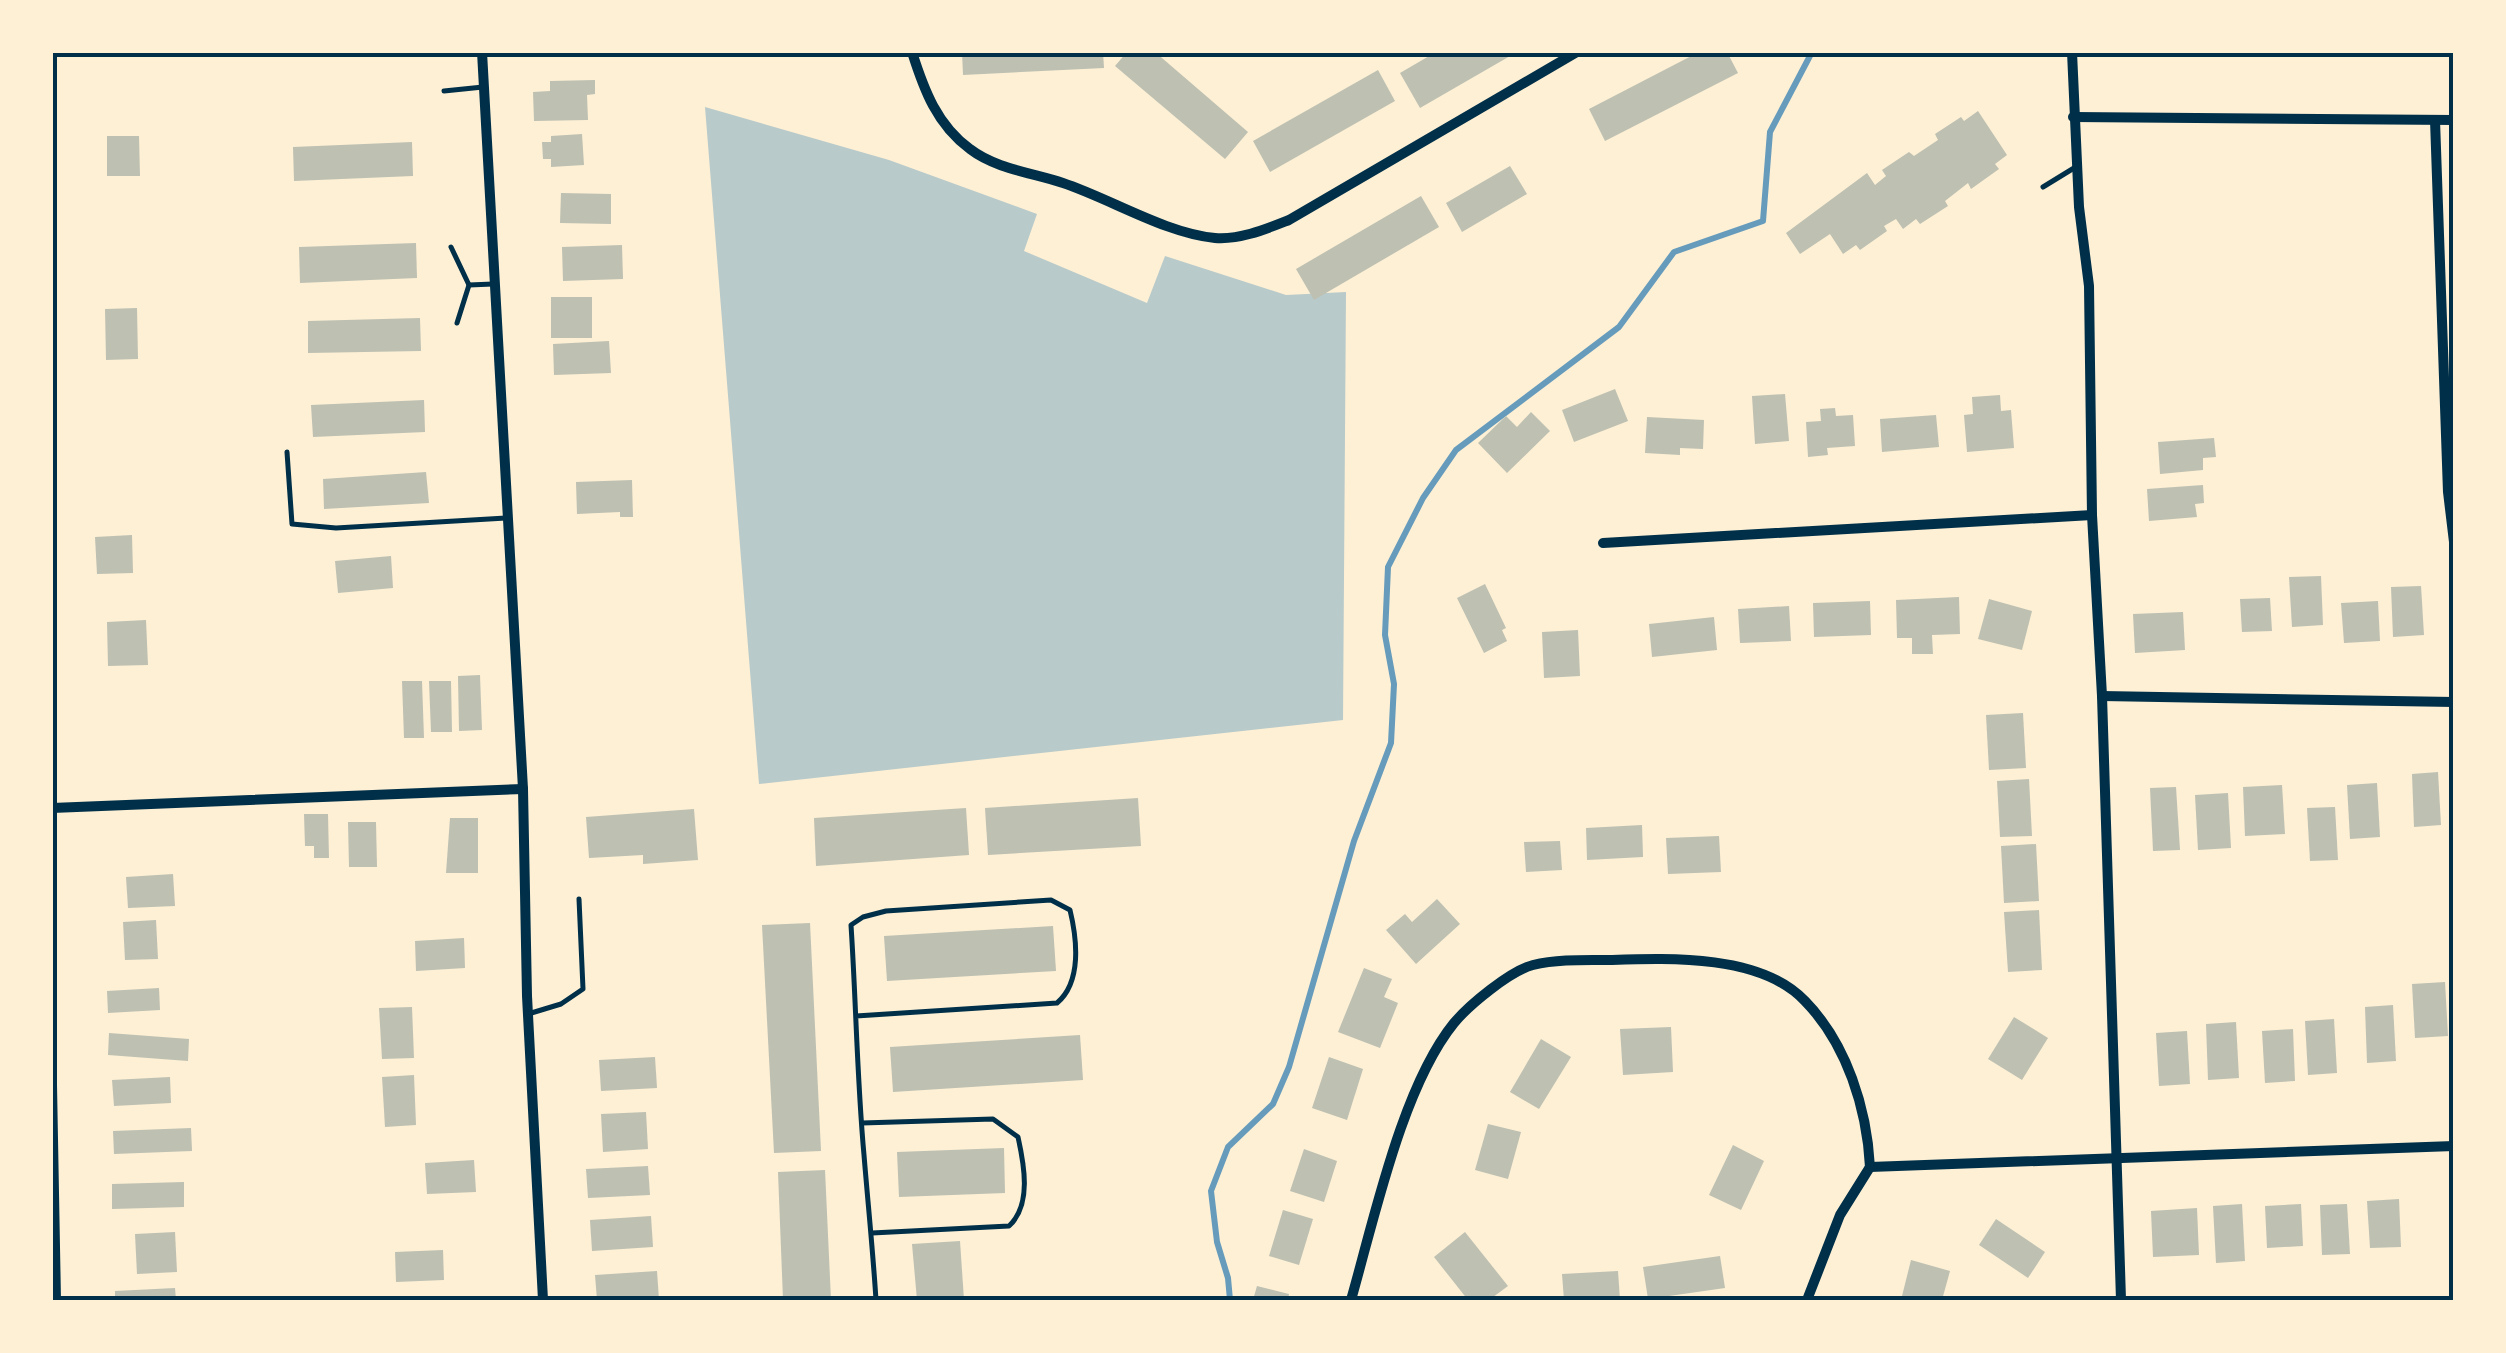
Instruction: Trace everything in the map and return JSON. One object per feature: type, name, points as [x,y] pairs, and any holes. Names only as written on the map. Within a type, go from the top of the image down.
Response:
[{"type":"street","points":[[482,52],[523,789],[528,1014],[543,1300]]},
{"type":"street","points":[[912,52],[926,94],[946,126],[972,151],[1014,170],[1066,184],[1164,223],[1215,238],[1254,234],[1288,220],[1577,52]]},
{"type":"street","points":[[2072,52],[2077,166],[2089,286],[2092,515],[2102,696],[2120,1300]]},
{"type":"street","points":[[2074,117],[2454,120]]},
{"type":"street","points":[[2435,120],[2448,492],[2454,542]]},
{"type":"street","points":[[1603,542],[2092,515]]},
{"type":"street","points":[[2102,696],[2454,702]]},
{"type":"street","points":[[52,808],[523,789]]},
{"type":"street","points":[[1350,1300],[1396,1146],[1426,1065],[1454,1022],[1482,996],[1530,966],[1675,958],[1770,977],[1804,998],[1834,1039],[1858,1095],[1868,1132],[1870,1168],[1840,1215],[1807,1300]]},
{"type":"street","points":[[52,1085],[56,1300]]},
{"type":"street","points":[[1870,1168],[2454,1146]]},
{"type":"lane","points":[[444,91],[483,87]]},
{"type":"lane","points":[[2042,187],[2077,166]]},
{"type":"lane","points":[[451,247],[469,285],[457,323]]},
{"type":"lane","points":[[469,285],[493,284]]},
{"type":"lane","points":[[287,452],[292,524],[336,528],[507,518]]},
{"type":"lane","points":[[528,1014],[560,1004],[583,989],[580,899]]},
{"type":"lane","points":[[856,1016],[1057,1003],[1069,993],[1074,974],[1070,910],[1051,900],[886,911],[863,917],[852,925],[856,1016],[862,1123],[876,1300]]},
{"type":"lane","points":[[862,1123],[994,1119],[1018,1137],[1024,1164],[1017,1218],[1008,1226],[872,1232]]},
{"type":"shaded area","points":[[705,107],[889,160],[1037,214],[1024,251],[1147,303],[1165,256],[1286,295],[1346,292],[1343,720],[759,784]]},
{"type":"building","points":[[962,52],[1103,52],[1104,68],[963,75]]},
{"type":"building","points":[[1127,52],[1155,52],[1248,132],[1225,159],[1115,66]]},
{"type":"building","points":[[1436,52],[1517,52],[1420,108],[1400,73]]},
{"type":"building","points":[[1699,52],[1727,52],[1738,73],[1605,141],[1589,109]]},
{"type":"building","points":[[1378,70],[1395,101],[1270,172],[1253,141]]},
{"type":"building","points":[[595,80],[595,94],[587,95],[588,120],[534,121],[533,92],[550,91],[550,81]]},
{"type":"building","points":[[1978,111],[2007,155],[1995,164],[1999,169],[1971,189],[1968,183],[1945,201],[1948,206],[1920,224],[1916,219],[1903,229],[1896,219],[1884,226],[1887,231],[1860,250],[1856,245],[1843,254],[1830,234],[1800,254],[1786,233],[1867,173],[1875,185],[1886,176],[1882,170],[1909,152],[1914,156],[1938,140],[1935,134]]},
{"type":"building","points":[[582,134],[584,165],[551,167],[551,159],[543,159],[542,142],[551,142],[551,136]]},
{"type":"building","points":[[107,136],[139,136],[140,176],[107,176]]},
{"type":"building","points":[[412,142],[413,176],[294,181],[293,147]]},
{"type":"building","points":[[1510,166],[1527,194],[1462,232],[1446,203]]},
{"type":"building","points":[[561,193],[611,194],[611,224],[560,223]]},
{"type":"building","points":[[1421,196],[1439,227],[1314,300],[1296,269]]},
{"type":"building","points":[[416,243],[417,278],[300,283],[299,247]]},
{"type":"building","points":[[622,245],[623,279],[563,281],[562,247]]},
{"type":"building","points":[[551,297],[592,297],[592,338],[551,338]]},
{"type":"building","points":[[137,308],[138,359],[106,360],[105,309]]},
{"type":"building","points":[[420,318],[421,351],[308,353],[308,321]]},
{"type":"building","points":[[609,341],[611,373],[554,375],[553,344]]},
{"type":"building","points":[[1615,389],[1628,421],[1574,442],[1562,410]]},
{"type":"building","points":[[1785,394],[1789,441],[1755,444],[1752,396]]},
{"type":"building","points":[[2000,395],[2001,411],[2011,410],[2014,448],[1967,452],[1964,415],[1973,414],[1972,397]]},
{"type":"building","points":[[424,400],[425,432],[313,437],[311,405]]},
{"type":"building","points":[[1835,408],[1836,416],[1853,415],[1855,446],[1827,448],[1828,455],[1808,457],[1806,422],[1821,421],[1820,409]]},
{"type":"building","points":[[1531,412],[1550,431],[1507,473],[1478,443],[1506,416],[1517,427]]},
{"type":"building","points":[[1936,415],[1939,447],[1882,452],[1880,419]]},
{"type":"building","points":[[1647,417],[1704,420],[1703,449],[1680,448],[1680,455],[1645,453]]},
{"type":"building","points":[[2214,438],[2216,457],[2203,458],[2203,470],[2160,474],[2158,442]]},
{"type":"building","points":[[426,472],[429,503],[324,509],[323,479]]},
{"type":"building","points":[[632,480],[633,517],[620,517],[620,512],[577,514],[576,482]]},
{"type":"building","points":[[2203,485],[2204,503],[2195,504],[2197,517],[2149,521],[2147,489]]},
{"type":"building","points":[[132,535],[133,573],[97,574],[95,537]]},
{"type":"building","points":[[391,556],[393,588],[338,593],[335,561]]},
{"type":"building","points":[[2321,576],[2323,625],[2292,627],[2289,577]]},
{"type":"building","points":[[1485,584],[1506,628],[1502,630],[1507,641],[1484,653],[1457,598]]},
{"type":"building","points":[[2421,586],[2424,635],[2393,637],[2391,587]]},
{"type":"building","points":[[1959,597],[1960,634],[1932,635],[1933,654],[1912,654],[1912,638],[1897,638],[1896,600]]},
{"type":"building","points":[[2270,598],[2272,631],[2242,632],[2240,599]]},
{"type":"building","points":[[1989,599],[2032,611],[2022,650],[1978,639]]},
{"type":"building","points":[[1870,601],[1871,635],[1814,637],[1813,603]]},
{"type":"building","points":[[2378,601],[2380,641],[2344,643],[2341,603]]},
{"type":"building","points":[[1789,606],[1791,641],[1740,643],[1738,609]]},
{"type":"building","points":[[2183,612],[2185,650],[2135,653],[2133,614]]},
{"type":"building","points":[[1714,617],[1717,650],[1652,657],[1649,624]]},
{"type":"building","points":[[146,620],[148,665],[108,666],[107,622]]},
{"type":"building","points":[[1578,630],[1580,676],[1544,678],[1542,632]]},
{"type":"building","points":[[480,675],[482,730],[459,731],[458,676]]},
{"type":"building","points":[[402,681],[422,681],[424,738],[404,738]]},
{"type":"building","points":[[429,681],[451,681],[452,732],[431,732]]},
{"type":"building","points":[[2023,713],[2026,768],[1989,770],[1986,715]]},
{"type":"building","points":[[2438,772],[2441,825],[2414,827],[2412,774]]},
{"type":"building","points":[[2029,779],[2032,836],[2000,837],[1997,781]]},
{"type":"building","points":[[2377,783],[2380,837],[2350,839],[2347,785]]},
{"type":"building","points":[[2282,785],[2285,834],[2245,836],[2243,787]]},
{"type":"building","points":[[2176,787],[2180,850],[2153,851],[2150,788]]},
{"type":"building","points":[[2228,793],[2231,848],[2198,850],[2195,795]]},
{"type":"building","points":[[1138,798],[1141,846],[988,855],[985,808]]},
{"type":"building","points":[[2335,807],[2338,860],[2310,861],[2307,808]]},
{"type":"building","points":[[966,808],[969,855],[816,866],[814,818]]},
{"type":"building","points":[[694,809],[698,860],[643,864],[643,855],[589,858],[586,817]]},
{"type":"building","points":[[304,814],[328,814],[329,858],[314,858],[314,846],[305,846]]},
{"type":"building","points":[[450,818],[478,818],[478,873],[446,873]]},
{"type":"building","points":[[348,822],[376,822],[377,867],[349,867]]},
{"type":"building","points":[[1642,825],[1643,857],[1587,860],[1586,828]]},
{"type":"building","points":[[1719,836],[1721,872],[1668,874],[1666,838]]},
{"type":"building","points":[[1560,841],[1562,870],[1526,872],[1524,842]]},
{"type":"building","points":[[2036,844],[2039,901],[2004,903],[2001,846]]},
{"type":"building","points":[[173,874],[175,906],[128,908],[126,877]]},
{"type":"building","points":[[1437,899],[1460,924],[1416,964],[1386,930],[1405,914],[1412,922]]},
{"type":"building","points":[[2039,910],[2042,970],[2008,972],[2004,912]]},
{"type":"building","points":[[156,920],[158,959],[125,960],[123,922]]},
{"type":"building","points":[[810,923],[821,1151],[774,1153],[762,925]]},
{"type":"building","points":[[1053,926],[1056,971],[887,981],[884,936]]},
{"type":"building","points":[[464,938],[465,968],[416,971],[415,941]]},
{"type":"building","points":[[1364,968],[1392,979],[1384,997],[1398,1003],[1380,1048],[1338,1032]]},
{"type":"building","points":[[2445,982],[2448,1036],[2415,1038],[2412,984]]},
{"type":"building","points":[[159,988],[160,1010],[108,1013],[107,991]]},
{"type":"building","points":[[2393,1005],[2396,1061],[2367,1063],[2365,1007]]},
{"type":"building","points":[[412,1007],[414,1058],[382,1059],[379,1008]]},
{"type":"building","points":[[2014,1017],[2048,1038],[2022,1080],[1988,1059]]},
{"type":"building","points":[[2334,1019],[2337,1073],[2308,1075],[2305,1021]]},
{"type":"building","points":[[2236,1022],[2239,1078],[2208,1080],[2206,1024]]},
{"type":"building","points":[[1671,1027],[1673,1072],[1623,1075],[1620,1029]]},
{"type":"building","points":[[2293,1029],[2295,1081],[2265,1083],[2262,1031]]},
{"type":"building","points":[[2187,1031],[2190,1084],[2159,1086],[2156,1033]]},
{"type":"building","points":[[109,1033],[189,1039],[188,1061],[108,1055]]},
{"type":"building","points":[[1080,1035],[1083,1080],[893,1092],[890,1047]]},
{"type":"building","points":[[1541,1039],[1571,1057],[1539,1109],[1510,1092]]},
{"type":"building","points":[[655,1057],[657,1088],[601,1091],[599,1060]]},
{"type":"building","points":[[1329,1057],[1363,1069],[1347,1120],[1312,1108]]},
{"type":"building","points":[[414,1075],[416,1125],[385,1127],[382,1077]]},
{"type":"building","points":[[170,1077],[171,1103],[114,1106],[112,1080]]},
{"type":"building","points":[[646,1112],[648,1149],[603,1152],[601,1114]]},
{"type":"building","points":[[1488,1124],[1521,1132],[1508,1179],[1475,1170]]},
{"type":"building","points":[[191,1128],[192,1151],[114,1154],[113,1131]]},
{"type":"building","points":[[1733,1145],[1764,1161],[1741,1210],[1709,1195]]},
{"type":"building","points":[[1004,1148],[1005,1193],[899,1197],[897,1152]]},
{"type":"building","points":[[1304,1149],[1337,1161],[1324,1202],[1290,1191]]},
{"type":"building","points":[[474,1160],[476,1192],[427,1194],[425,1163]]},
{"type":"building","points":[[648,1166],[650,1195],[588,1198],[586,1169]]},
{"type":"building","points":[[825,1170],[831,1300],[783,1300],[778,1172]]},
{"type":"building","points":[[184,1182],[184,1207],[112,1209],[112,1184]]},
{"type":"building","points":[[2399,1199],[2401,1247],[2370,1248],[2367,1201]]},
{"type":"building","points":[[2242,1204],[2245,1261],[2216,1263],[2213,1206]]},
{"type":"building","points":[[2301,1204],[2303,1246],[2267,1248],[2265,1206]]},
{"type":"building","points":[[2347,1204],[2350,1254],[2322,1255],[2320,1205]]},
{"type":"building","points":[[2197,1208],[2199,1255],[2153,1257],[2151,1211]]},
{"type":"building","points":[[1283,1210],[1313,1219],[1299,1265],[1269,1256]]},
{"type":"building","points":[[651,1216],[653,1247],[592,1251],[590,1220]]},
{"type":"building","points":[[1996,1219],[2045,1252],[2028,1278],[1979,1245]]},
{"type":"building","points":[[175,1232],[177,1272],[137,1274],[135,1234]]},
{"type":"building","points":[[1465,1232],[1508,1286],[1489,1300],[1468,1300],[1434,1257]]},
{"type":"building","points":[[960,1241],[964,1300],[917,1300],[912,1244]]},
{"type":"building","points":[[443,1250],[444,1280],[396,1282],[395,1252]]},
{"type":"building","points":[[1720,1256],[1725,1288],[1648,1299],[1643,1267]]},
{"type":"building","points":[[1911,1260],[1950,1271],[1942,1300],[1901,1300]]},
{"type":"building","points":[[657,1271],[659,1300],[597,1300],[595,1275]]},
{"type":"building","points":[[1618,1271],[1620,1300],[1564,1300],[1562,1274]]},
{"type":"building","points":[[1257,1286],[1289,1294],[1288,1300],[1253,1300]]},
{"type":"building","points":[[175,1288],[176,1300],[115,1300],[115,1291]]},
{"type":"waterway","points":[[1230,1300],[1211,1191],[1228,1147],[1273,1104],[1289,1067],[1354,841],[1391,743],[1394,684],[1385,635],[1388,567],[1423,498],[1456,450],[1619,327],[1674,252],[1763,221],[1770,132],[1812,52]]}]
